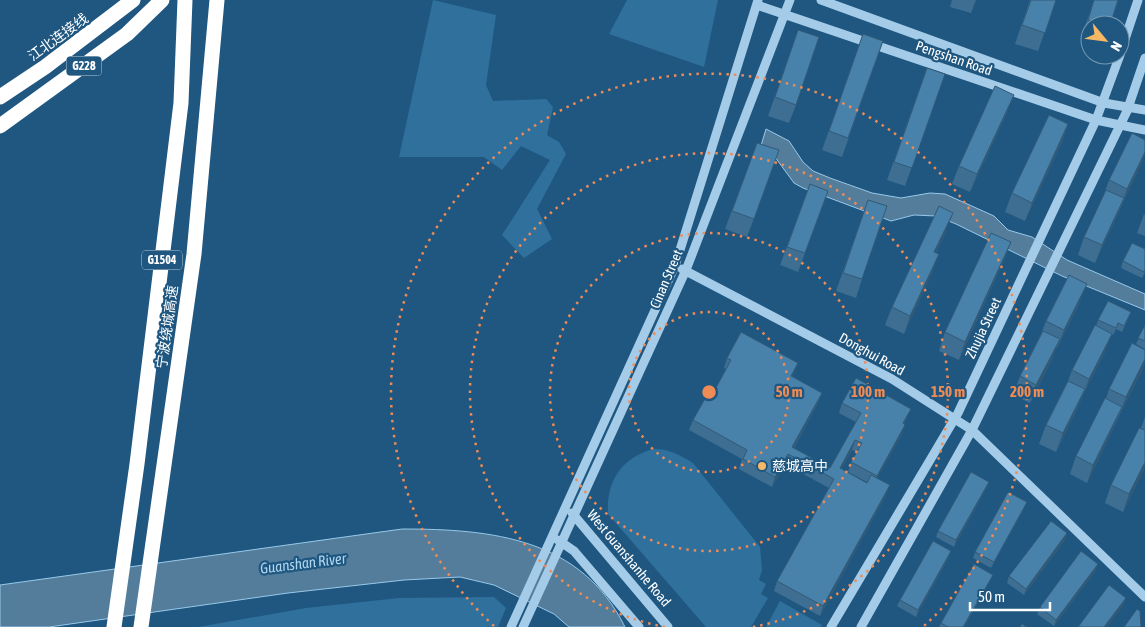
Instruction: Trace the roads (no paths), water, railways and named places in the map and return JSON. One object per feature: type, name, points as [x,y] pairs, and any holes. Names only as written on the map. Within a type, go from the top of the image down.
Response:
[{"type":"highway","name":"江北连接线","points":[[0,97],[45,67],[133,0]]},
{"type":"highway","name":"G228","points":[[0,126],[127,34],[162,0]]},
{"type":"highway","name":"宁波绕城高速","points":[[114,627],[181,103],[185,0]]},
{"type":"highway","name":"宁波绕城高速","points":[[141,627],[194,254],[217,0]]},
{"type":"street","name":"Cinan Street","points":[[523,627],[686,270],[790,0]]},
{"type":"street","name":"Pengshan Road","points":[[821,0],[1104,103],[1145,110]]},
{"type":"street","name":"Zhujia Street","points":[[1130,24],[1138,0]]},
{"type":"street","name":"Cinan Street","points":[[511,627],[554,537],[675,266],[758,2]]},
{"type":"street","name":"Pengshan Road","points":[[758,2],[785,15],[1096,120],[1145,130]]},
{"type":"street","points":[[861,627],[972,430],[1121,125],[1145,58]]},
{"type":"street","name":"Zhujia Street","points":[[831,627],[954,419],[1104,103],[1116,65]]},
{"type":"street","name":"Donghui Road","points":[[675,266],[686,270],[892,379],[972,430],[1145,597]]},
{"type":"street","name":"West Guanshanhe Road","points":[[566,509],[575,514],[668,627]]},
{"type":"street","points":[[554,537],[574,551],[639,627]]},
{"type":"water","points":[[766,129],[789,141],[803,162],[813,171],[830,178],[872,193],[901,198],[930,193],[945,194],[994,216],[1008,230],[1032,237],[1067,260],[1145,294],[1145,310],[1062,276],[936,216],[914,215],[891,221],[803,188],[794,183],[775,157],[760,149]]},
{"type":"water","name":"Guanshan River","points":[[402,529],[469,532],[501,537],[531,545],[559,557],[584,574],[606,597],[625,627],[569,627],[554,614],[494,585],[460,577],[404,580],[288,593],[49,627],[0,627],[0,585]]},
{"type":"place","name":"慈城高中","points":[[762,466]]}]
